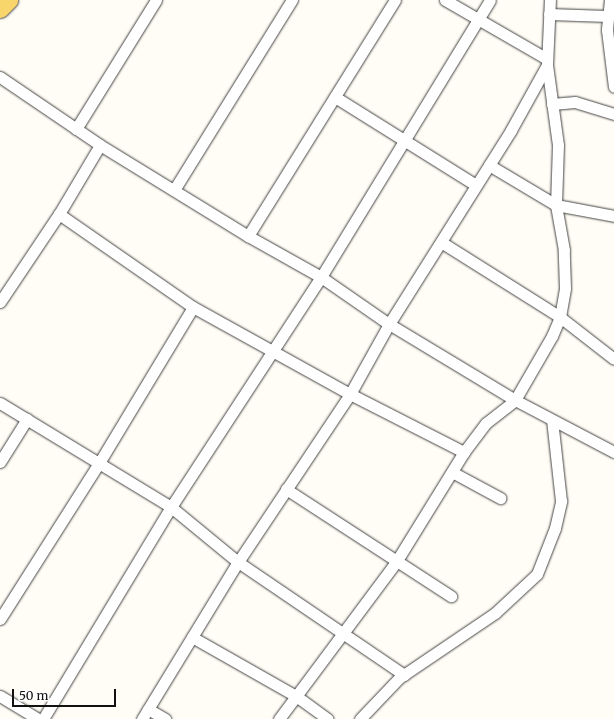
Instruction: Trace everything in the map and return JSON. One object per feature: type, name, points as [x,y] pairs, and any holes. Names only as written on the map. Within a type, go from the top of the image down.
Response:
[{"type":"main road","points":[[0,9],[9,0]]},
{"type":"street","points":[[76,129],[156,0]]},
{"type":"street","points":[[174,190],[292,0]]},
{"type":"street","points":[[248,236],[395,0]]},
{"type":"street","points":[[445,0],[547,62]]},
{"type":"street","points":[[43,719],[171,507],[272,350],[321,278],[490,0]]},
{"type":"street","points":[[279,719],[396,562],[464,452],[486,423],[515,400],[552,336],[560,317],[565,288],[564,250],[556,205],[558,145],[547,62],[550,0]]},
{"type":"street","points":[[610,0],[607,16],[614,87]]},
{"type":"street","points":[[549,14],[607,16]]},
{"type":"street","points":[[142,719],[238,562],[350,394],[390,324],[476,185],[490,165],[547,62]]},
{"type":"street","points":[[0,77],[100,145],[248,236],[321,278],[390,324],[515,400],[614,452]]},
{"type":"street","points":[[335,97],[405,139],[476,185]]},
{"type":"street","points":[[552,104],[575,102],[614,114]]},
{"type":"street","points":[[0,302],[59,214],[100,145]]},
{"type":"street","points":[[490,165],[556,205],[614,216]]},
{"type":"street","points":[[59,214],[193,306],[350,394],[464,452]]},
{"type":"street","points":[[441,242],[560,317],[614,359]]},
{"type":"street","points":[[0,619],[99,463],[193,306]]},
{"type":"street","points":[[0,403],[171,507],[238,562],[404,675]]},
{"type":"street","points":[[0,462],[27,419]]},
{"type":"street","points":[[360,719],[404,675],[495,613],[537,574],[553,536],[561,501],[552,420]]},
{"type":"street","points":[[452,472],[500,498]]},
{"type":"street","points":[[286,489],[396,562],[451,596]]},
{"type":"street","points":[[192,637],[296,696],[328,719]]},
{"type":"street","points":[[0,696],[38,719]]},
{"type":"street","points":[[148,709],[166,719]]}]
